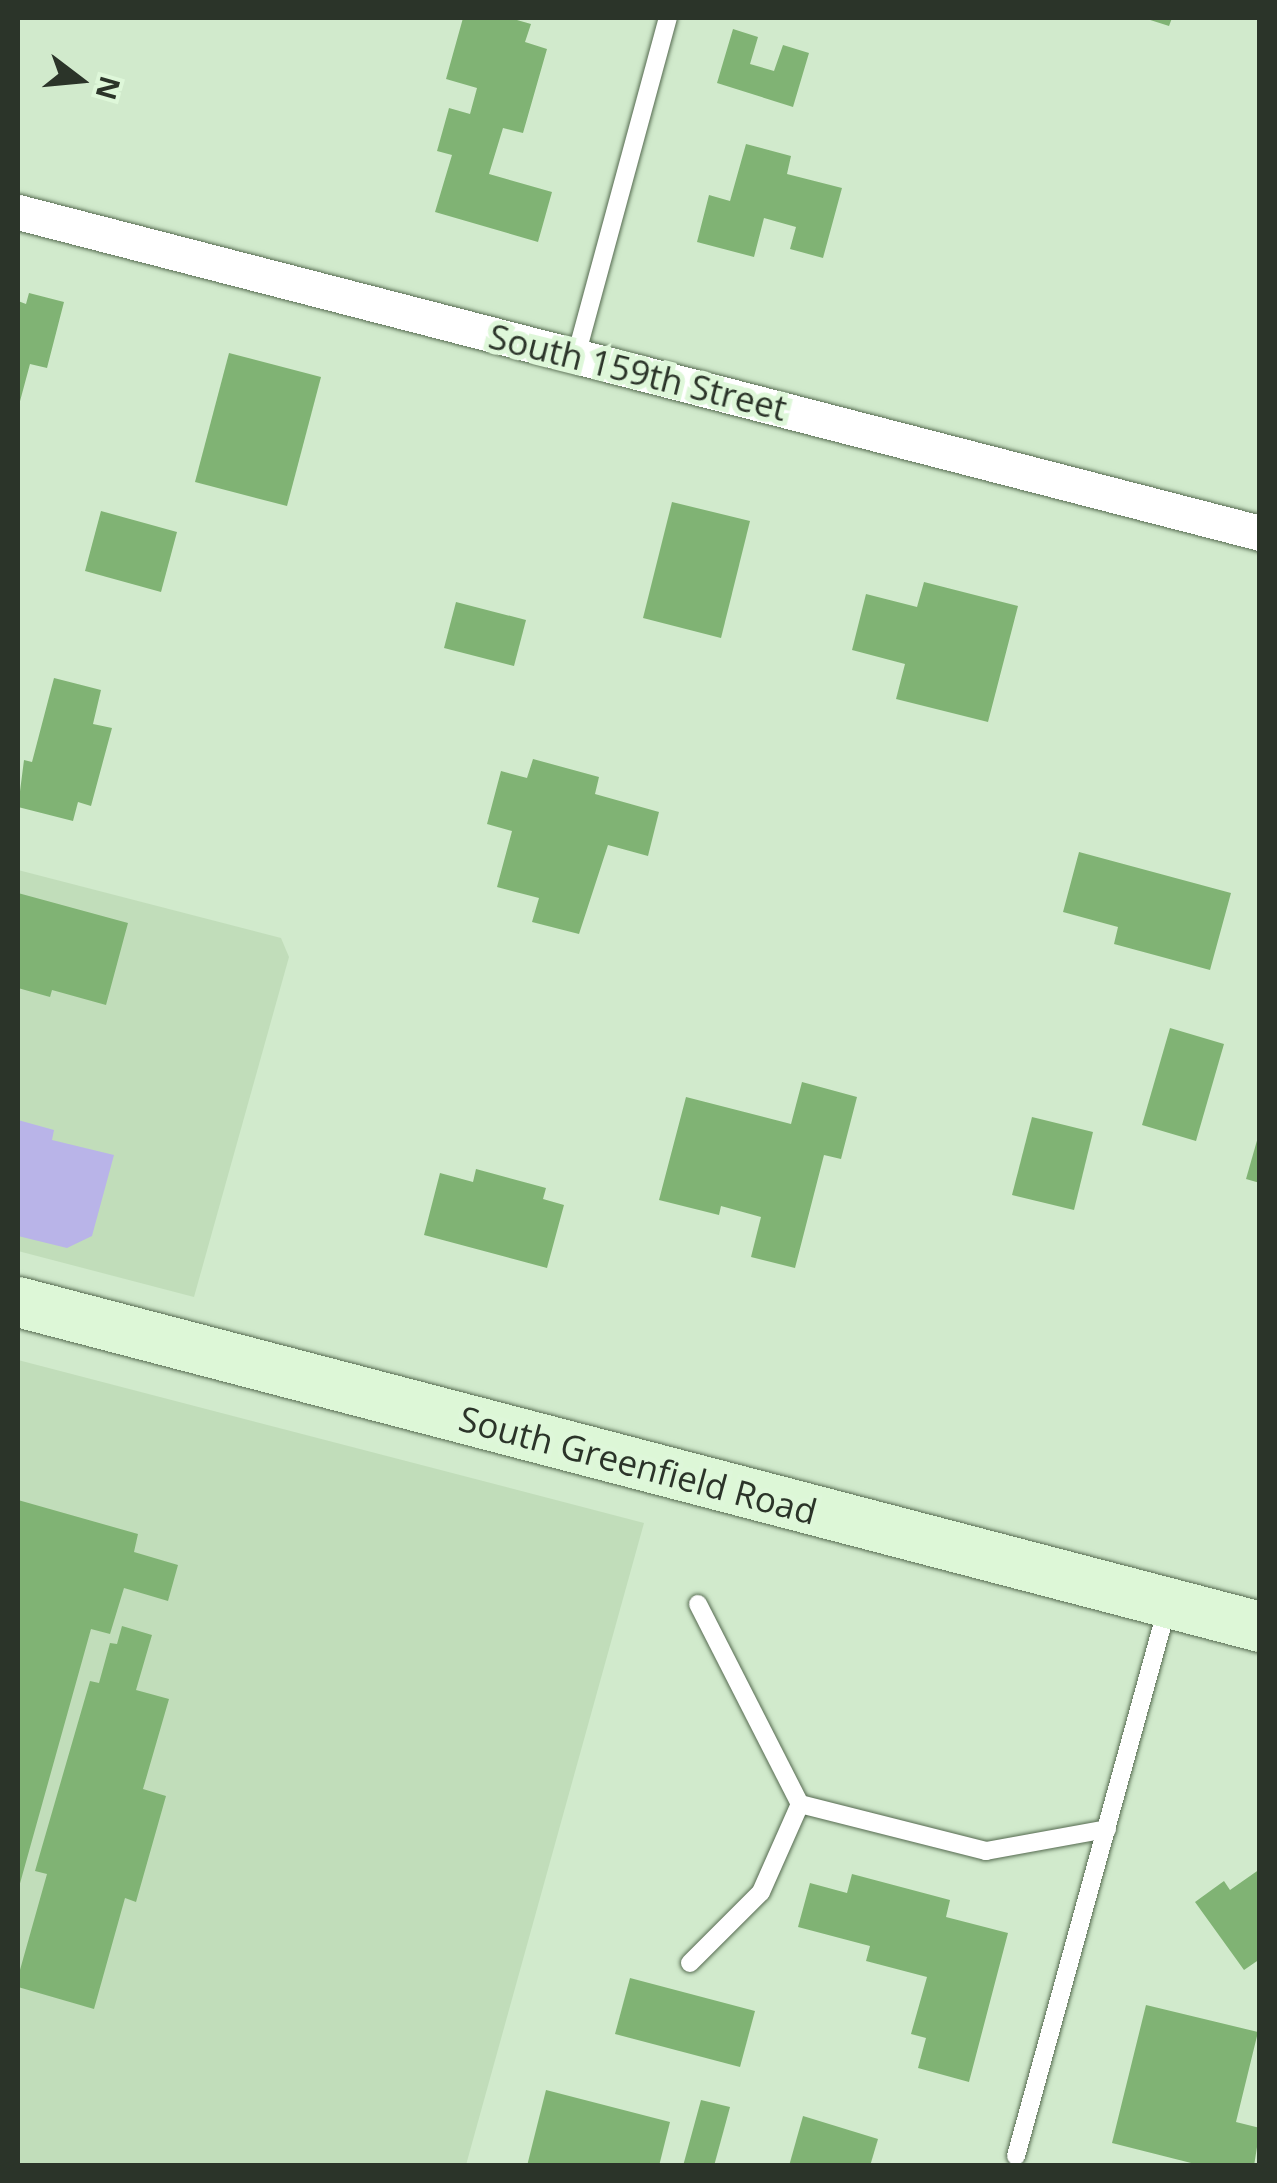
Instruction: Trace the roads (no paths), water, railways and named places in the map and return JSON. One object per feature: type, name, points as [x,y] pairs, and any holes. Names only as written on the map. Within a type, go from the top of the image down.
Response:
[{"type":"main road","name":"South Greenfield Road","points":[[18,1302],[1260,1627]]},
{"type":"street","name":"South 159th Street","points":[[18,212],[1260,533]]},
{"type":"lane","points":[[576,356],[668,18]]},
{"type":"lane","points":[[1016,2156],[1168,1603]]},
{"type":"lane","points":[[698,1604],[800,1804],[986,1852],[1106,1829]]},
{"type":"lane","points":[[690,1963],[761,1892],[800,1804]]}]
